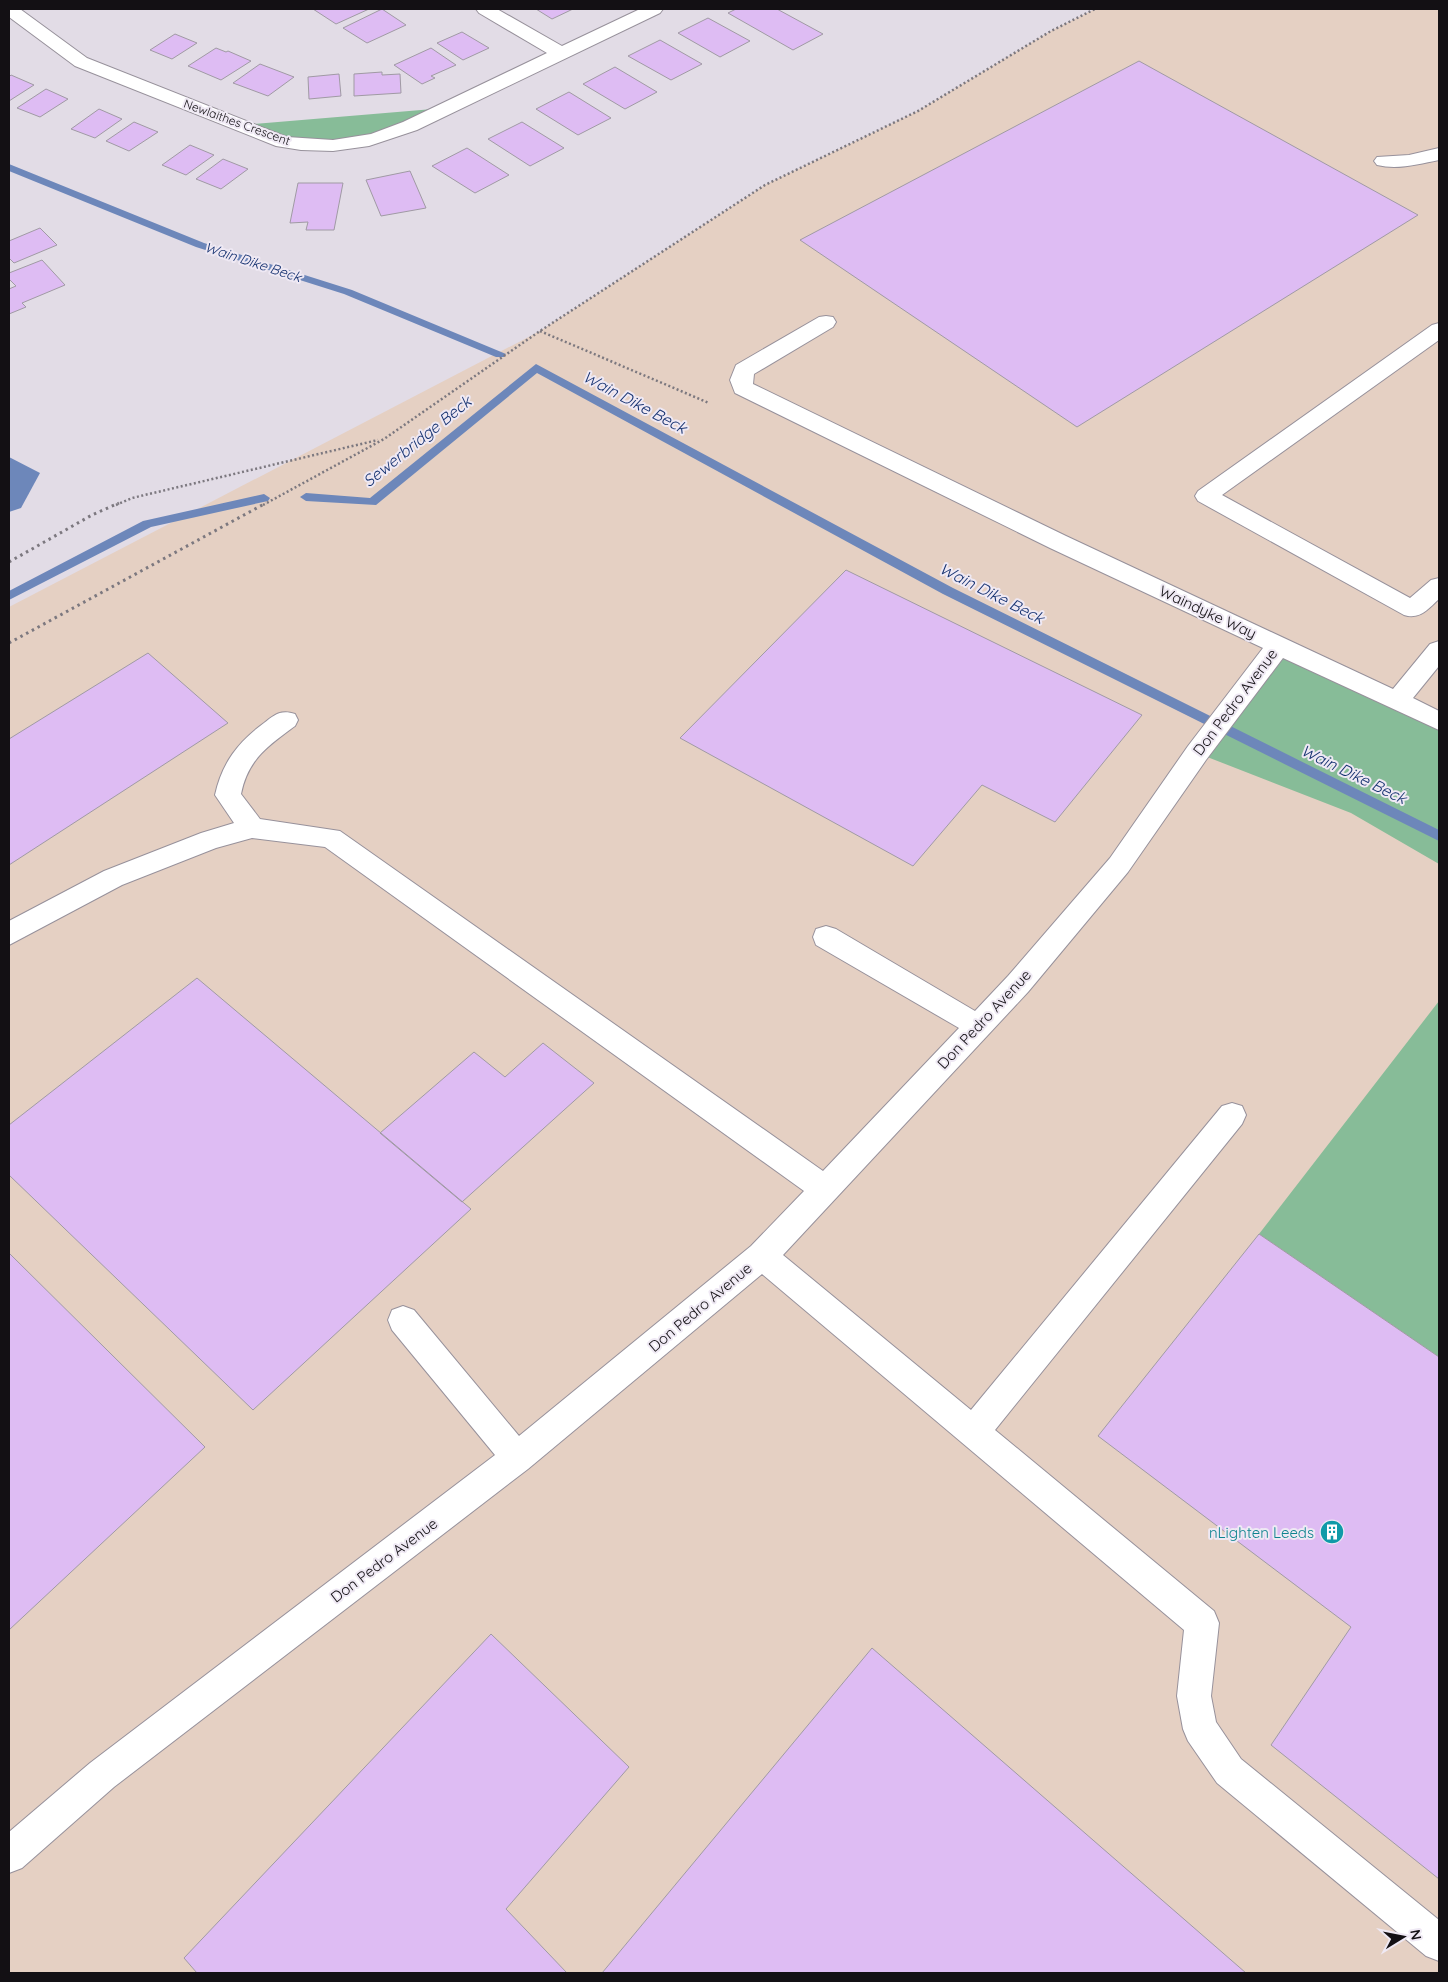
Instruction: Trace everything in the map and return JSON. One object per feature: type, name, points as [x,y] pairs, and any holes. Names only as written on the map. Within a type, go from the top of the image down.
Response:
[{"type":"street","name":"Newlaithes Crescent","points":[[9,9],[81,62],[283,142],[315,147],[352,144],[385,136],[654,9]]},
{"type":"street","points":[[485,9],[562,54]]},
{"type":"street","points":[[1384,162],[1409,161],[1439,154]]},
{"type":"street","name":"Waindyke Way","points":[[826,322],[744,370],[741,380],[743,388],[1058,542],[1279,644],[1439,721]]},
{"type":"street","points":[[1439,330],[1206,496],[1412,609],[1439,586]]},
{"type":"street","name":"Don Pedro Avenue","points":[[9,1855],[102,1775],[517,1458],[762,1256],[1018,984],[1119,865],[1197,753],[1279,644]]},
{"type":"street","points":[[1397,701],[1439,650]]},
{"type":"street","points":[[252,828],[228,795],[230,777],[246,750],[286,720]]},
{"type":"street","points":[[9,934],[113,878],[210,840],[252,828],[331,838],[824,1189]]},
{"type":"street","points":[[826,938],[978,1026]]},
{"type":"street","points":[[973,1432],[1232,1115]]},
{"type":"street","points":[[762,1256],[1202,1623],[1194,1696],[1200,1729],[1229,1771],[1439,1943]]},
{"type":"street","points":[[403,1320],[517,1458]]},
{"type":"path","points":[[9,643],[384,439],[540,330],[765,185],[918,111],[1051,31],[1095,9]]},
{"type":"path","points":[[9,562],[92,516],[132,498],[384,439]]},
{"type":"shaded area","points":[[1095,9],[1439,9],[1439,1973],[9,1973],[9,607],[540,331],[765,185],[918,111],[1051,31]]},
{"type":"green space","points":[[445,108],[410,126],[315,147],[241,125]]},
{"type":"green space","points":[[1279,645],[1439,721],[1439,864],[1351,813],[1197,753]]},
{"type":"green space","points":[[1439,1001],[1439,1357],[1259,1234]]},
{"type":"water","points":[[9,457],[40,473],[21,508],[9,512]]},
{"type":"building","points":[[313,9],[369,9],[336,24]]},
{"type":"building","points":[[382,9],[406,25],[367,43],[343,28]]},
{"type":"building","points":[[536,9],[573,9],[552,19]]},
{"type":"building","points":[[736,9],[777,9],[823,34],[793,50],[728,13]]},
{"type":"building","points":[[708,18],[750,41],[720,57],[678,33]]},
{"type":"building","points":[[462,32],[489,48],[463,60],[437,43]]},
{"type":"building","points":[[175,34],[197,43],[172,59],[150,50]]},
{"type":"building","points":[[660,40],[702,64],[671,80],[628,56]]},
{"type":"building","points":[[216,48],[251,61],[221,80],[188,66]]},
{"type":"building","points":[[431,48],[456,65],[431,76],[435,78],[422,84],[394,65]]},
{"type":"building","points":[[1139,61],[1418,215],[1077,427],[800,240]]},
{"type":"building","points":[[260,64],[294,77],[268,96],[233,83]]},
{"type":"building","points":[[615,67],[657,92],[625,109],[583,84]]},
{"type":"building","points":[[382,72],[382,75],[400,74],[401,93],[354,96],[354,74]]},
{"type":"building","points":[[339,74],[341,96],[309,99],[308,77]]},
{"type":"building","points":[[11,75],[34,85],[9,101],[9,77]]},
{"type":"building","points":[[46,89],[68,99],[40,117],[17,108]]},
{"type":"building","points":[[569,92],[611,118],[578,135],[536,109]]},
{"type":"building","points":[[99,109],[122,119],[95,138],[71,129]]},
{"type":"building","points":[[134,122],[158,132],[129,151],[106,141]]},
{"type":"building","points":[[522,122],[564,148],[530,166],[488,139]]},
{"type":"building","points":[[190,145],[214,155],[186,175],[162,165]]},
{"type":"building","points":[[467,148],[509,175],[475,193],[432,166]]},
{"type":"building","points":[[223,159],[248,169],[221,189],[196,179]]},
{"type":"building","points":[[410,171],[426,208],[381,216],[366,180]]},
{"type":"building","points":[[298,183],[343,183],[334,230],[306,230],[308,222],[290,223]]},
{"type":"building","points":[[40,228],[57,245],[14,263],[9,258],[9,241]]},
{"type":"building","points":[[42,260],[65,285],[22,303],[26,307],[9,314],[9,289],[16,286],[9,279],[9,273]]},
{"type":"building","points":[[846,570],[1142,715],[1055,822],[982,785],[913,866],[680,738]]},
{"type":"building","points":[[148,653],[228,723],[9,865],[9,739]]},
{"type":"building","points":[[197,978],[471,1209],[253,1410],[9,1175],[9,1125]]},
{"type":"building","points":[[543,1043],[594,1083],[462,1202],[380,1133],[474,1052],[505,1077]]},
{"type":"building","name":"nLighten Leeds","points":[[1259,1234],[1439,1357],[1439,1879],[1271,1745],[1351,1627],[1098,1436]]},
{"type":"building","points":[[9,1253],[205,1447],[9,1630]]},
{"type":"building","points":[[491,1634],[629,1767],[506,1909],[567,1973],[197,1973],[184,1958]]},
{"type":"building","points":[[872,1648],[1246,1973],[602,1973]]},
{"type":"waterway","name":"Wain Dike Beck","points":[[9,167],[200,245],[348,292],[500,354]]},
{"type":"waterway","name":"Wain Dike Beck","points":[[306,497],[372,502],[405,477],[536,368],[948,591],[1439,836]]},
{"type":"waterway","name":"Sewerbridge Beck","points":[[9,596],[147,524],[264,498]]},
{"type":"place","name":"nLighten Leeds","points":[[1332,1532]]}]
